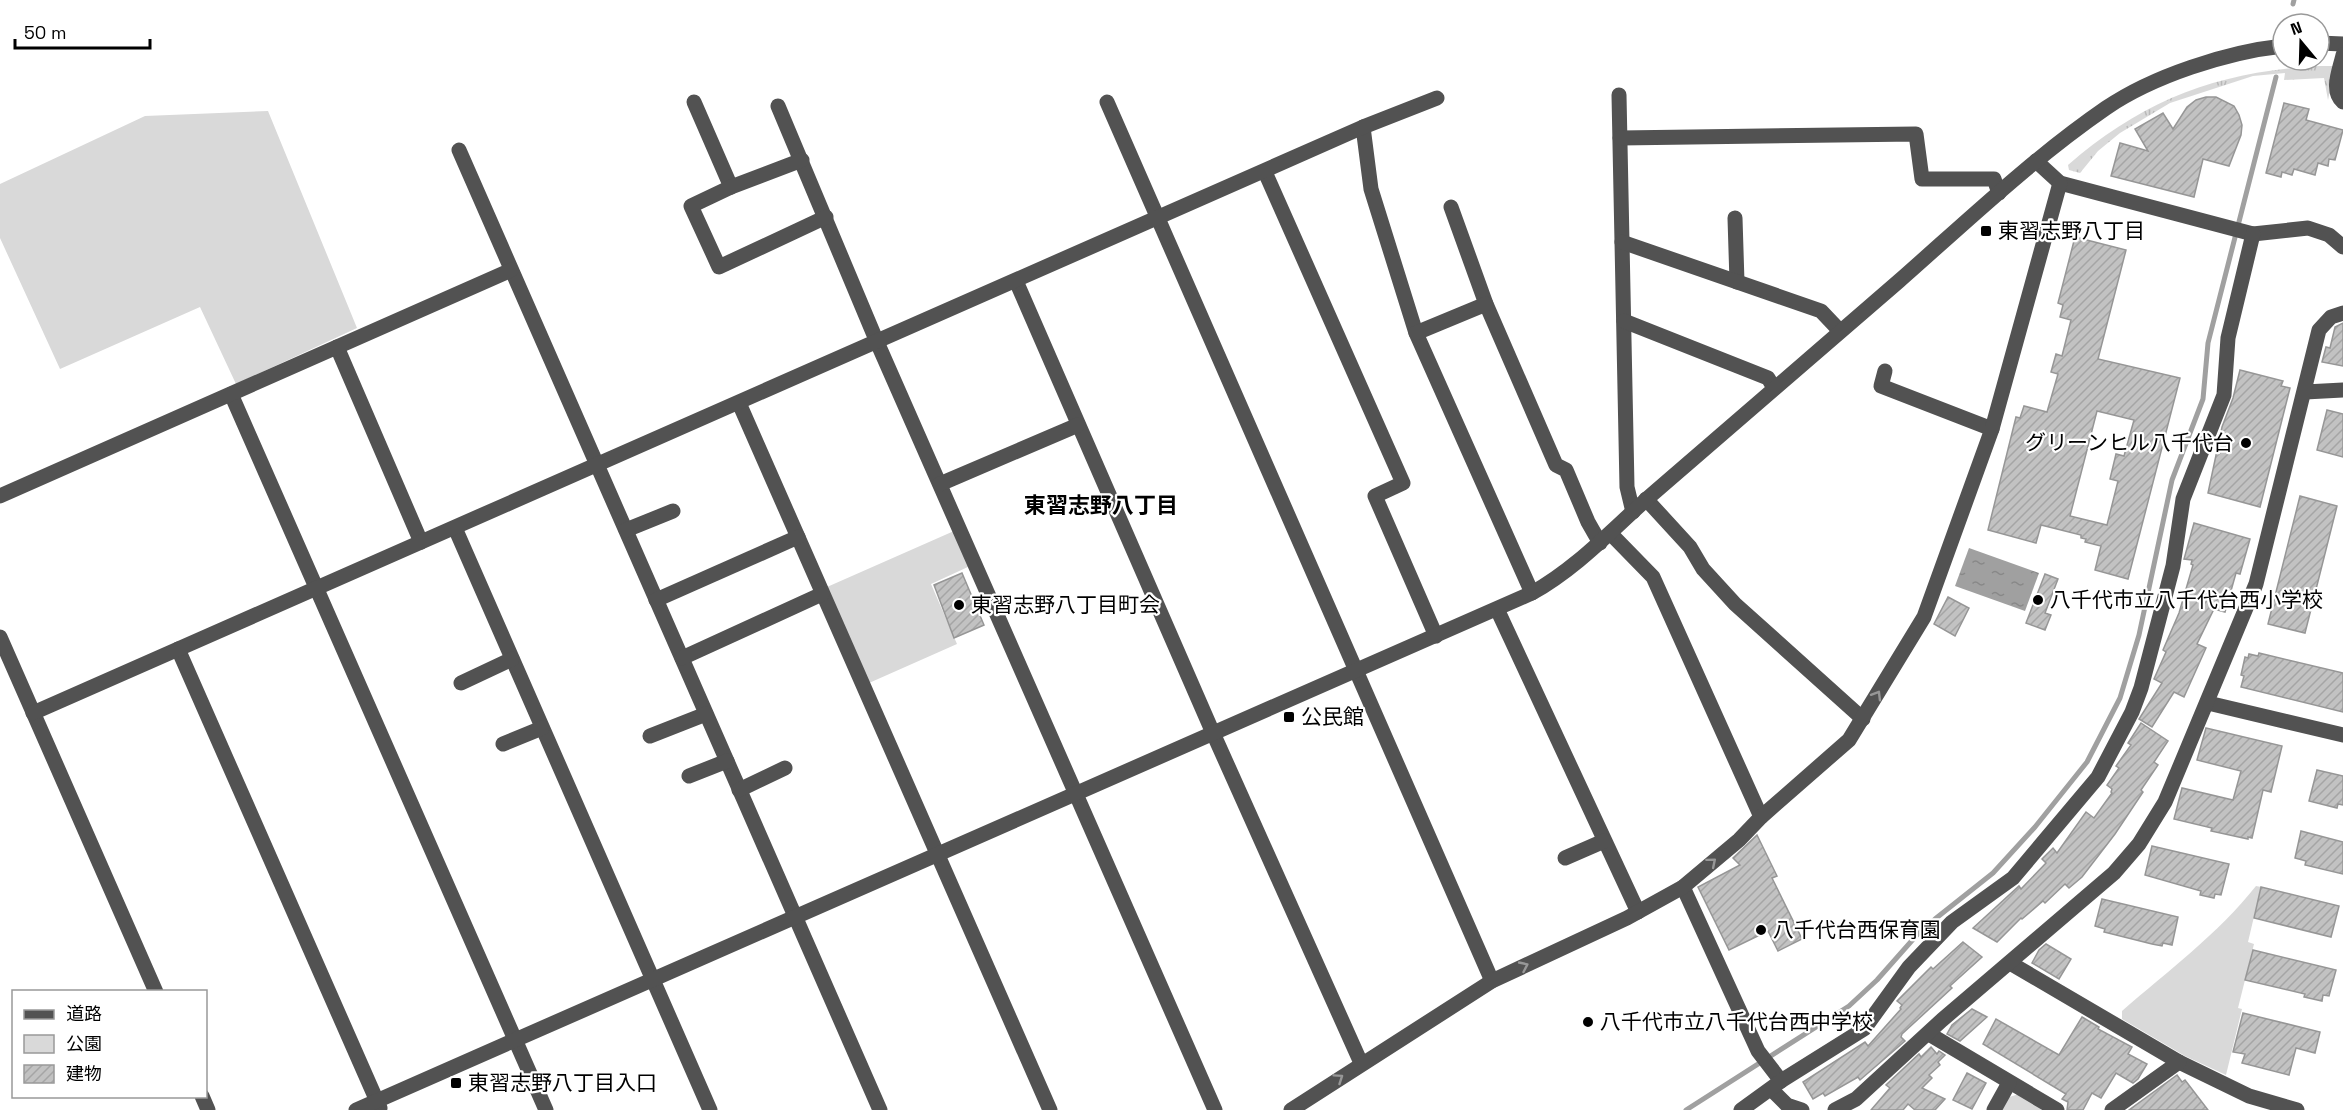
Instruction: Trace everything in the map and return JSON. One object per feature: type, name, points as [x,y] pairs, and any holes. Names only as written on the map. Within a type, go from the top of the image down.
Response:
[{"type":"street","points":[[357,1110],[379,1105],[515,1040],[1532,593],[1557,579],[2036,161],[2108,107],[2189,68],[2224,57],[2271,48]]},
{"type":"street","points":[[2343,55],[2336,90],[2343,102]]},
{"type":"street","points":[[1619,95],[1628,487],[1633,512]]},
{"type":"street","points":[[33,713],[1363,128],[1437,98]]},
{"type":"street","points":[[694,102],[731,187]]},
{"type":"street","points":[[1107,102],[1492,981]]},
{"type":"street","points":[[777,106],[802,160],[877,342],[1215,1110]]},
{"type":"street","points":[[1363,128],[1371,189],[1416,333],[1532,593]]},
{"type":"street","points":[[1620,138],[1916,134],[1922,179],[1994,180],[1999,194]]},
{"type":"street","points":[[459,150],[880,1110]]},
{"type":"street","points":[[802,160],[731,187],[691,206],[719,267],[826,217]]},
{"type":"street","points":[[2036,161],[2060,183],[2243,231],[2308,228],[2329,235],[2343,247]]},
{"type":"street","points":[[1265,172],[1403,483],[1375,496],[1436,636]]},
{"type":"street","points":[[1291,1110],[1492,981],[1638,912],[1683,887],[1739,840],[1761,817],[1849,740],[1924,617],[1992,429],[2060,183]]},
{"type":"street","points":[[1451,207],[1486,304],[1556,465],[1566,470],[1588,522],[1653,577],[1761,817]]},
{"type":"street","points":[[1735,218],[1737,282]]},
{"type":"street","points":[[1741,1110],[1864,1029],[1909,967],[1952,922],[2013,878],[2098,777],[2133,712],[2173,566],[2182,499],[2224,396],[2228,338],[2243,231]]},
{"type":"street","points":[[1622,242],[1821,312],[1840,331]]},
{"type":"street","points":[[0,496],[511,270]]},
{"type":"street","points":[[1016,281],[1213,733],[1361,1063]]},
{"type":"street","points":[[1416,333],[1486,304]]},
{"type":"street","points":[[1835,1110],[1856,1099],[1942,1020],[2114,873],[2139,844],[2165,802],[2256,584],[2319,330],[2331,317],[2343,313]]},
{"type":"street","points":[[1624,321],[1768,378],[1774,388]]},
{"type":"street","points":[[337,347],[421,542]]},
{"type":"street","points":[[1885,371],[1881,386],[1992,429]]},
{"type":"street","points":[[2305,392],[2343,390]]},
{"type":"street","points":[[231,394],[546,1110]]},
{"type":"street","points":[[739,403],[1050,1110]]},
{"type":"street","points":[[940,484],[1078,424]]},
{"type":"street","points":[[1646,499],[1690,547],[1703,569],[1735,604],[1863,719]]},
{"type":"street","points":[[626,530],[673,511]]},
{"type":"street","points":[[455,528],[710,1110]]},
{"type":"street","points":[[656,600],[798,537]]},
{"type":"street","points":[[682,658],[822,594]]},
{"type":"street","points":[[1497,609],[1638,912]]},
{"type":"street","points":[[0,637],[155,990]]},
{"type":"street","points":[[178,649],[379,1105]]},
{"type":"street","points":[[461,683],[512,658]]},
{"type":"street","points":[[2208,703],[2343,735]]},
{"type":"street","points":[[650,736],[706,714]]},
{"type":"street","points":[[503,744],[542,728]]},
{"type":"street","points":[[689,777],[727,761]]},
{"type":"street","points":[[740,790],[785,768]]},
{"type":"street","points":[[1565,858],[1604,841]]},
{"type":"street","points":[[1683,887],[1758,1051],[1770,1068],[1776,1085],[1787,1105],[1802,1110]]},
{"type":"street","points":[[2010,963],[2179,1062],[2249,1096],[2287,1109]]},
{"type":"street","points":[[1929,1034],[2057,1110]]},
{"type":"street","points":[[2112,1110],[2179,1062]]},
{"type":"street","points":[[1994,1110],[2009,1083]]},
{"type":"green space","points":[[2331,66],[2335,66],[2328,100],[2324,78],[2284,80],[2285,73],[2253,76],[2170,103],[2120,133],[2098,151],[2080,173],[2069,170],[2068,165],[2097,142],[2125,122],[2155,106],[2216,82],[2271,71],[2331,72]]},
{"type":"green space","points":[[268,111],[357,328],[236,384],[200,307],[60,369],[0,238],[0,184],[145,116]]},
{"type":"green space","points":[[954,531],[970,566],[931,584],[957,644],[869,683],[827,587]]},
{"type":"green space","points":[[2256,886],[2261,887],[2248,942],[2254,944],[2238,1008],[2242,1009],[2226,1075],[2185,1056],[2122,1019],[2122,1011],[2209,936]]},
{"type":"green space","points":[[2019,1094],[2047,1110],[1999,1110],[2006,1098]]},
{"type":"water","points":[[1969,548],[2039,573],[2025,611],[1955,586]]},
{"type":"building","points":[[2216,97],[2234,106],[2242,125],[2241,135],[2229,166],[2203,159],[2194,197],[2111,176],[2120,143],[2148,151],[2135,129],[2163,113],[2173,129],[2187,107],[2196,100]]},
{"type":"building","points":[[2284,103],[2309,109],[2306,120],[2343,130],[2335,160],[2329,159],[2328,166],[2318,163],[2315,175],[2294,169],[2292,175],[2282,172],[2281,177],[2266,173]]},
{"type":"building","points":[[2075,237],[2126,250],[2098,359],[2180,378],[2128,579],[2095,570],[2101,546],[2085,542],[2086,539],[2081,538],[2081,535],[2041,525],[2036,543],[1988,530],[2016,417],[2020,418],[2024,406],[2047,412],[2058,374],[2051,372],[2056,354],[2062,356],[2071,320],[2060,317],[2063,305],[2058,303]],"holes":[[[2097,411],[2134,420],[2124,456],[2116,454],[2110,479],[2118,481],[2107,525],[2070,516]]]},
{"type":"building","points":[[2343,323],[2343,366],[2322,362],[2326,347],[2330,348],[2335,327]]},
{"type":"building","name":"グリーンヒル八千代台","points":[[2240,370],[2283,381],[2281,386],[2290,388],[2260,507],[2208,493],[2222,427]]},
{"type":"building","points":[[2327,410],[2343,414],[2343,457],[2317,450]]},
{"type":"building","points":[[2300,496],[2337,506],[2305,633],[2268,624]]},
{"type":"building","points":[[2194,523],[2250,539],[2240,574],[2236,573],[2225,612],[2214,609],[2197,644],[2206,648],[2184,697],[2174,692],[2152,727],[2139,719],[2162,683],[2154,679],[2166,652],[2163,650],[2179,613],[2193,565],[2192,560],[2184,559]]},
{"type":"building","name":"東習志野八丁目町会","points":[[962,573],[984,625],[954,638],[934,585]]},
{"type":"building","points":[[2045,574],[2058,579],[2045,613],[2051,615],[2045,630],[2026,623]]},
{"type":"building","points":[[1948,597],[1969,608],[1955,636],[1934,624]]},
{"type":"building","points":[[2259,653],[2343,673],[2343,712],[2241,687],[2245,657],[2248,658],[2249,654],[2258,656]]},
{"type":"building","points":[[2141,723],[2168,741],[2154,762],[2158,765],[2141,790],[2143,792],[2082,877],[2069,888],[2065,884],[2045,903],[2043,901],[2021,918],[1997,942],[1973,928],[2019,886],[2021,889],[2046,863],[2042,859],[2053,848],[2057,853],[2086,812],[2094,818],[2112,793],[2112,789],[2107,785],[2119,768],[2116,766],[2131,745],[2128,743]]},
{"type":"building","points":[[2206,728],[2282,746],[2271,792],[2263,790],[2252,838],[2211,831],[2212,828],[2174,819],[2182,788],[2233,800],[2241,771],[2197,760]]},
{"type":"building","points":[[2317,770],[2343,776],[2343,805],[2338,804],[2337,808],[2309,801]]},
{"type":"building","points":[[2301,831],[2343,842],[2343,874],[2305,865],[2306,861],[2295,858]]},
{"type":"building","points":[[1757,835],[1777,876],[1772,878],[1802,939],[1778,951],[1768,931],[1729,950],[1698,887],[1740,865],[1733,858]]},
{"type":"building","points":[[2152,846],[2229,864],[2221,895],[2215,894],[2214,898],[2200,895],[2201,891],[2145,875]]},
{"type":"building","points":[[2261,887],[2339,906],[2331,937],[2254,918]]},
{"type":"building","points":[[2102,899],[2178,917],[2172,945],[2163,943],[2162,946],[2104,932],[2105,929],[2095,926]]},
{"type":"building","points":[[1963,942],[1982,957],[1902,1034],[1901,1037],[1905,1041],[1860,1080],[1858,1077],[1825,1096],[1823,1093],[1813,1099],[1803,1082],[1865,1042],[1868,1046],[1901,1009],[1902,1005],[1897,1001],[1931,967],[1933,969]]},
{"type":"building","points":[[2046,944],[2071,959],[2059,979],[2032,963],[2039,950]]},
{"type":"building","points":[[2253,950],[2336,970],[2329,996],[2323,995],[2322,1001],[2304,997],[2305,994],[2245,980]]},
{"type":"building","points":[[1972,1009],[1987,1017],[1960,1041],[1947,1034],[1952,1025]]},
{"type":"building","points":[[2243,1013],[2320,1032],[2315,1053],[2296,1048],[2289,1075],[2242,1063],[2245,1054],[2233,1052]]},
{"type":"building","points":[[2082,1017],[2099,1027],[2098,1029],[2132,1047],[2128,1054],[2147,1064],[2133,1083],[2116,1073],[2101,1098],[2092,1093],[2083,1110],[2067,1110],[2068,1102],[2062,1099],[2066,1094],[1983,1044],[1996,1019],[2059,1055]]},
{"type":"building","points":[[1931,1047],[1937,1054],[1939,1051],[1945,1055],[1938,1062],[1940,1065],[1929,1075],[1932,1078],[1922,1088],[1945,1099],[1935,1110],[1915,1110],[1908,1104],[1903,1110],[1871,1110],[1890,1088],[1886,1085],[1919,1054],[1921,1057]]},
{"type":"building","points":[[1967,1073],[1986,1083],[1972,1109],[1953,1100]]},
{"type":"building","points":[[2177,1075],[2182,1082],[2185,1080],[2208,1110],[2129,1110]]},
{"type":"waterway","points":[[2293,4],[2294,0]]},
{"type":"waterway","points":[[1686,1110],[1849,1006],[1877,980],[1916,936],[1993,873],[2035,827],[2087,762],[2120,698],[2139,635],[2172,480],[2203,399],[2208,343],[2276,77]]},
{"type":"place","name":"東習志野八丁目","points":[[1986,231]]},
{"type":"place","name":"グリーンヒル八千代台","points":[[2246,443]]},
{"type":"place","name":"八千代市立八千代台西小学校","points":[[2038,600]]},
{"type":"place","name":"東習志野八丁目町会","points":[[959,605]]},
{"type":"place","name":"公民館","points":[[1289,717]]},
{"type":"place","name":"八千代台西保育園","points":[[1761,930]]},
{"type":"place","name":"八千代市立八千代台西中学校","points":[[1588,1022]]},
{"type":"place","name":"東習志野八丁目入口","points":[[456,1083]]},
{"type":"district","name":"東習志野八丁目","points":[[1101,505]]}]
